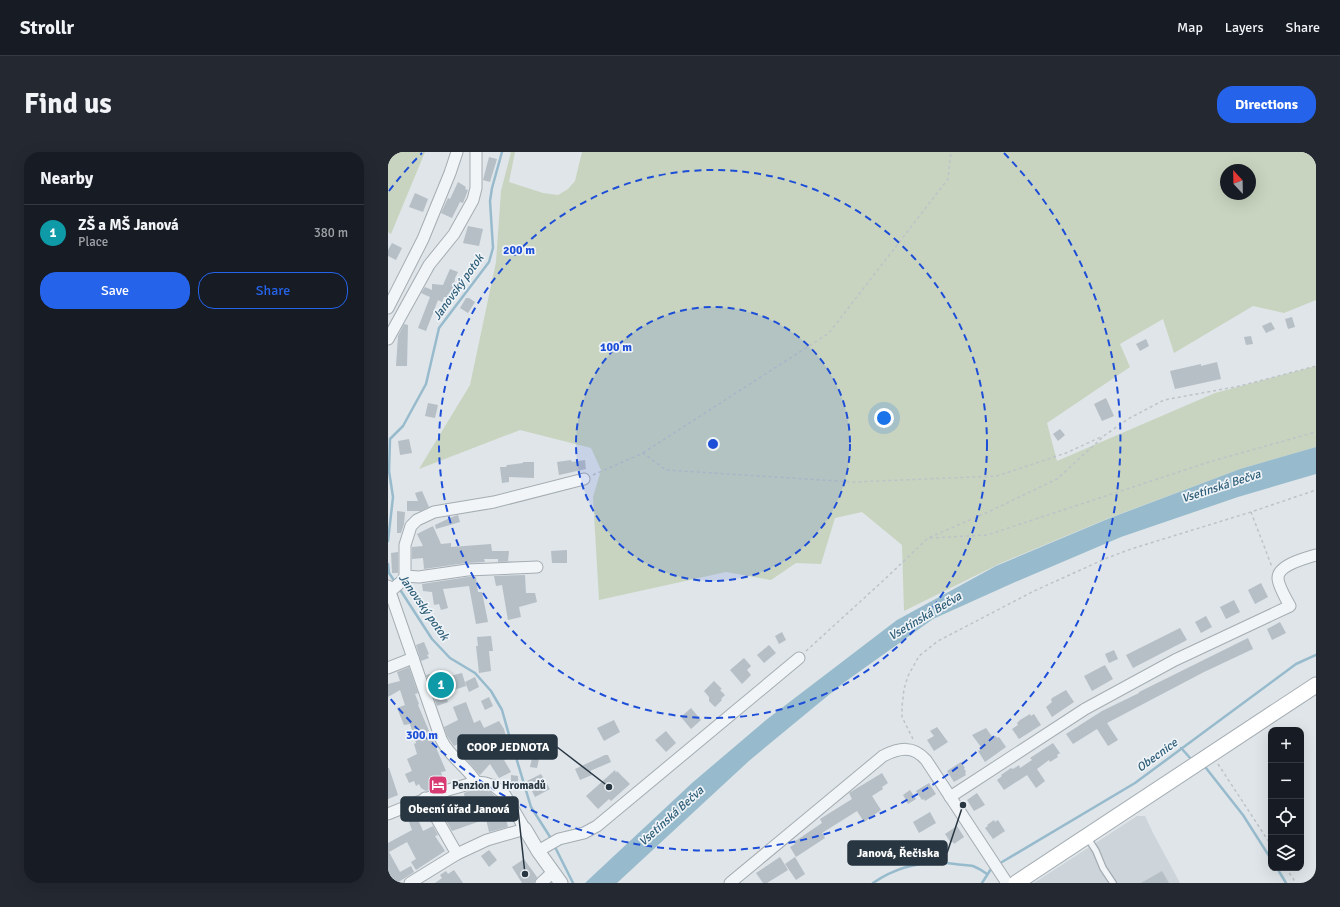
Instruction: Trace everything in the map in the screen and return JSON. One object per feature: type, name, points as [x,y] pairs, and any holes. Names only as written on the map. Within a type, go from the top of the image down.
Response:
[{"type":"main road","points":[[1024,881],[1086,837],[1316,685]]},
{"type":"street","points":[[388,308],[423,239],[457,152]]},
{"type":"street","points":[[388,339],[429,266],[454,234],[473,200],[476,188],[476,152]]},
{"type":"street","points":[[476,782],[450,753],[441,740],[413,658],[396,584],[411,526],[417,520],[434,512],[494,502],[584,479]]},
{"type":"street","points":[[950,797],[1085,709],[1175,660],[1290,606],[1278,580],[1279,573],[1288,565],[1316,555]]},
{"type":"street","points":[[396,584],[418,577],[467,570],[537,567]]},
{"type":"street","points":[[388,668],[413,658]]},
{"type":"street","points":[[543,848],[559,839],[584,833],[597,826],[799,658]]},
{"type":"street","points":[[730,883],[883,756],[890,752],[903,750],[916,751],[926,760],[1007,883]]},
{"type":"street","points":[[388,814],[448,790],[476,782],[489,784],[499,789],[509,802],[525,829],[543,848],[557,878],[541,883]]},
{"type":"street","points":[[425,798],[457,854]]},
{"type":"street","points":[[410,883],[457,854],[487,840],[525,829]]},
{"type":"lane","points":[[1086,837],[1096,851],[1103,868],[1112,883]]},
{"type":"path","points":[[584,479],[643,453],[829,333],[948,179],[951,152]]},
{"type":"path","points":[[799,658],[885,580],[928,538],[986,514],[1057,480],[1105,435],[1128,419],[1164,400],[1240,386],[1316,366]]},
{"type":"path","points":[[928,538],[987,535],[1209,462],[1316,432]]},
{"type":"path","points":[[643,453],[666,470],[861,482],[997,476],[1066,453],[1105,435]]},
{"type":"path","points":[[916,751],[914,742],[902,717],[902,700],[908,676],[916,661],[924,651],[931,646],[1004,606],[1106,558],[1316,490]]},
{"type":"path","points":[[1251,512],[1271,566],[1279,573]]},
{"type":"path","points":[[1212,754],[1268,840]]},
{"type":"path","points":[[1288,871],[1296,883]]},
{"type":"shaded area","points":[[1137,816],[1145,816],[1180,883],[1034,883]]},
{"type":"green space","points":[[394,152],[425,152],[391,234],[388,232],[388,164]]},
{"type":"green space","points":[[511,152],[515,152],[509,182],[543,193],[558,195],[568,189],[575,181],[582,152],[1316,152],[1316,300],[1284,313],[1253,306],[1174,353],[1163,319],[1120,344],[1130,367],[1047,423],[1057,461],[1215,393],[1316,366],[1316,447],[1240,469],[1109,518],[1001,563],[904,611],[902,545],[862,512],[835,518],[821,564],[796,563],[771,580],[726,572],[599,600],[593,497],[601,470],[591,448],[520,430],[419,469],[470,385],[496,262],[501,191]]},
{"type":"water","name":"Vsetínská Bečva","points":[[1316,447],[1316,474],[1238,497],[1121,537],[933,619],[842,684],[750,760],[617,883],[585,883],[692,783],[766,720],[897,620],[996,566],[1110,518],[1240,469]]},
{"type":"building","points":[[489,157],[497,159],[490,182],[483,180]]},
{"type":"building","points":[[458,182],[468,190],[463,203],[460,202],[452,218],[441,213]]},
{"type":"building","points":[[415,193],[428,199],[423,212],[409,207]]},
{"type":"building","points":[[468,226],[483,229],[479,246],[463,243]]},
{"type":"building","points":[[392,243],[402,248],[396,260],[388,256],[388,250]]},
{"type":"building","points":[[450,269],[458,272],[455,278],[453,293],[449,293],[448,297],[444,297],[442,302],[438,300],[426,331],[418,328],[430,297],[421,293],[425,287],[432,290],[432,284],[443,285]]},
{"type":"building","points":[[466,298],[469,298],[475,302],[468,313],[460,308]]},
{"type":"building","points":[[1292,317],[1295,327],[1288,329],[1285,319]]},
{"type":"building","points":[[1271,322],[1275,329],[1266,333],[1262,326]]},
{"type":"building","points":[[404,324],[408,325],[407,366],[396,366],[398,336]]},
{"type":"building","points":[[1251,336],[1253,344],[1246,345],[1244,337]]},
{"type":"building","points":[[1146,339],[1149,346],[1140,351],[1136,344]]},
{"type":"building","points":[[1217,362],[1221,379],[1175,389],[1170,371]]},
{"type":"building","points":[[1106,398],[1114,416],[1102,421],[1094,404]]},
{"type":"building","points":[[428,403],[438,405],[435,418],[425,416]]},
{"type":"building","points":[[1060,429],[1065,435],[1058,441],[1053,434]]},
{"type":"building","points":[[409,439],[412,453],[400,455],[398,441]]},
{"type":"building","points":[[571,460],[572,462],[585,460],[586,469],[559,475],[557,462]]},
{"type":"building","points":[[523,462],[534,462],[534,478],[509,477],[509,482],[502,483],[500,467],[506,467],[507,465]]},
{"type":"building","points":[[422,491],[429,507],[421,511],[407,511],[407,501],[418,501],[415,493]]},
{"type":"building","points":[[397,511],[405,512],[404,524],[401,533],[397,533]]},
{"type":"building","points":[[458,515],[460,522],[436,529],[435,525]]},
{"type":"building","points":[[433,526],[441,544],[451,543],[451,547],[491,544],[492,551],[509,551],[508,561],[522,561],[498,562],[498,559],[484,559],[485,562],[424,569],[423,558],[412,559],[412,547],[423,546],[417,534]]},
{"type":"building","points":[[567,550],[567,563],[552,563],[551,551]]},
{"type":"building","points":[[398,552],[398,573],[392,573],[391,553]]},
{"type":"building","points":[[525,575],[526,593],[535,593],[537,602],[519,607],[521,617],[508,620],[502,585],[496,586],[494,576]]},
{"type":"building","points":[[476,577],[478,592],[482,592],[488,622],[476,624],[469,586],[443,589],[448,608],[441,610],[439,604],[434,605],[432,592],[423,591],[422,584]]},
{"type":"building","points":[[1261,583],[1268,597],[1255,604],[1248,590]]},
{"type":"building","points":[[1234,600],[1240,612],[1226,619],[1220,607]]},
{"type":"building","points":[[1206,616],[1212,627],[1201,633],[1195,622]]},
{"type":"building","points":[[1280,622],[1286,633],[1272,640],[1267,629]]},
{"type":"building","points":[[1180,628],[1187,640],[1133,668],[1126,655]]},
{"type":"building","points":[[782,632],[786,640],[779,644],[775,636]]},
{"type":"building","points":[[491,636],[493,651],[489,651],[491,671],[479,673],[476,646],[478,646],[477,637]]},
{"type":"building","points":[[1248,638],[1253,649],[1204,672],[1107,723],[1118,740],[1108,746],[1097,729],[1073,744],[1066,734],[1102,711]]},
{"type":"building","points":[[424,642],[429,658],[421,661],[416,645]]},
{"type":"building","points":[[769,645],[776,653],[764,663],[757,655]]},
{"type":"building","points":[[1114,650],[1118,659],[1109,663],[1105,654]]},
{"type":"building","points":[[744,658],[751,666],[747,670],[751,675],[742,684],[730,670]]},
{"type":"building","points":[[1105,665],[1113,679],[1092,691],[1084,676]]},
{"type":"building","points":[[409,667],[418,693],[415,694],[419,704],[418,705],[446,771],[441,772],[445,784],[426,791],[421,788],[419,784],[416,786],[414,781],[409,783],[405,774],[412,771],[407,759],[417,754],[414,744],[416,743],[410,724],[404,725],[397,708],[405,705],[400,690],[388,697],[388,684],[400,681],[397,672]]},
{"type":"building","points":[[438,672],[439,677],[450,673],[450,676],[462,673],[466,686],[445,693],[448,702],[437,706],[426,675]]},
{"type":"building","points":[[475,677],[479,687],[469,692],[465,682]]},
{"type":"building","points":[[714,681],[722,689],[720,690],[725,695],[715,707],[709,701],[709,697],[704,691]]},
{"type":"building","points":[[1066,690],[1074,702],[1052,717],[1046,707],[1052,702],[1052,698]]},
{"type":"building","points":[[489,697],[493,706],[485,710],[481,701]]},
{"type":"building","points":[[466,702],[474,723],[480,720],[484,728],[499,721],[504,729],[509,748],[536,739],[537,734],[541,750],[537,768],[530,767],[534,749],[504,760],[511,772],[499,778],[490,764],[480,775],[466,759],[479,748],[471,738],[454,746],[447,736],[444,727],[458,720],[453,707]]},
{"type":"building","points":[[691,708],[701,720],[691,729],[681,717]]},
{"type":"building","points":[[1030,714],[1031,716],[1034,714],[1041,725],[1019,739],[1012,729],[1018,725],[1017,723],[1020,720]]},
{"type":"building","points":[[614,720],[620,732],[604,741],[597,728]]},
{"type":"building","points":[[937,727],[948,742],[934,751],[927,740],[934,736],[930,731]]},
{"type":"building","points":[[986,728],[993,738],[996,736],[997,738],[999,737],[1006,747],[985,762],[978,751],[981,747],[972,735]]},
{"type":"building","points":[[666,731],[676,743],[666,752],[655,740]]},
{"type":"building","points":[[1053,743],[1060,753],[1057,755],[1058,757],[1050,762],[1049,760],[1037,769],[1045,781],[1036,788],[1027,775],[1004,790],[997,780],[1002,776],[1001,775],[1011,768],[1013,769],[1019,765],[1020,768],[1032,760],[1030,758]]},
{"type":"building","points":[[608,755],[611,762],[590,771],[592,775],[580,780],[575,769]]},
{"type":"building","points":[[961,762],[965,768],[966,775],[954,782],[947,771]]},
{"type":"building","points":[[388,768],[398,795],[388,799]]},
{"type":"building","points":[[615,770],[616,773],[617,771],[630,784],[611,801],[609,799],[598,809],[586,796]]},
{"type":"building","points":[[882,773],[888,783],[882,787],[883,789],[872,796],[881,810],[864,822],[857,811],[822,833],[825,838],[796,857],[790,847],[795,844],[794,842],[822,823],[820,819],[852,799],[849,793]]},
{"type":"building","points":[[541,774],[550,789],[535,797],[527,781]]},
{"type":"building","points":[[511,775],[518,776],[518,789],[511,788]]},
{"type":"building","points":[[929,783],[936,794],[925,801],[924,799],[922,800],[916,791]]},
{"type":"building","points":[[475,789],[491,792],[498,803],[501,802],[508,827],[489,832],[486,819],[452,831],[441,812],[443,812],[441,803],[448,802],[452,819],[467,815],[464,793]]},
{"type":"building","points":[[910,790],[916,799],[908,804],[903,795]]},
{"type":"building","points":[[977,793],[985,805],[974,811],[967,800]]},
{"type":"building","points":[[417,810],[420,815],[417,817],[423,831],[433,826],[438,835],[435,836],[445,851],[416,870],[411,862],[416,859],[407,842],[389,852],[400,872],[411,866],[414,872],[397,883],[390,883],[388,879],[388,843],[412,830],[406,814]]},
{"type":"building","points":[[930,812],[936,823],[919,833],[913,822]]},
{"type":"building","points":[[994,820],[995,822],[998,820],[1005,831],[993,839],[985,828]]},
{"type":"building","points":[[957,826],[964,837],[954,844],[953,842],[951,843],[945,834]]},
{"type":"building","points":[[489,850],[497,860],[489,867],[481,856]]},
{"type":"building","points":[[780,857],[788,870],[767,883],[763,883],[756,873]]},
{"type":"building","points":[[795,857],[805,874],[796,880],[785,864]]},
{"type":"building","points":[[524,859],[537,877],[534,883],[522,883],[512,867]]},
{"type":"building","points":[[454,870],[463,883],[435,883],[442,878],[440,875],[446,871],[448,874]]},
{"type":"building","points":[[1162,871],[1169,883],[1141,883]]},
{"type":"waterway","name":"Janovský potok","points":[[388,541],[393,497],[389,471],[390,439],[403,426],[426,384],[439,328],[489,262],[493,248],[490,201],[502,152]]},
{"type":"waterway","name":"Janovský potok","points":[[388,564],[389,573],[395,582]]},
{"type":"waterway","name":"Janovský potok","points":[[399,588],[432,639],[450,658],[475,673],[491,691],[502,710],[513,749]]},
{"type":"waterway","name":"Obecnice","points":[[1002,862],[1135,783],[1296,664],[1316,655]]},
{"type":"waterway","points":[[1181,748],[1192,760]]},
{"type":"waterway","name":"Janovský potok","points":[[515,754],[531,807],[552,840]]},
{"type":"waterway","points":[[1203,766],[1243,815],[1268,854]]},
{"type":"waterway","name":"Janovský potok","points":[[554,845],[573,883]]},
{"type":"waterway","points":[[873,883],[902,868],[933,863],[973,866],[987,874]]},
{"type":"waterway","name":"Obecnice","points":[[982,883],[991,869]]},
{"type":"waterway","points":[[1279,871],[1286,883]]},
{"type":"place","name":"ZŠ a MŠ Janová","points":[[441,685]]},
{"type":"place","name":"Penzion U Hromadů","points":[[438,785]]},
{"type":"place","name":"COOP JEDNOTA","points":[[609,787]]},
{"type":"place","name":"Janová, Řečiska","points":[[963,805]]},
{"type":"place","name":"Obecní úřad Janová","points":[[525,874]]}]
